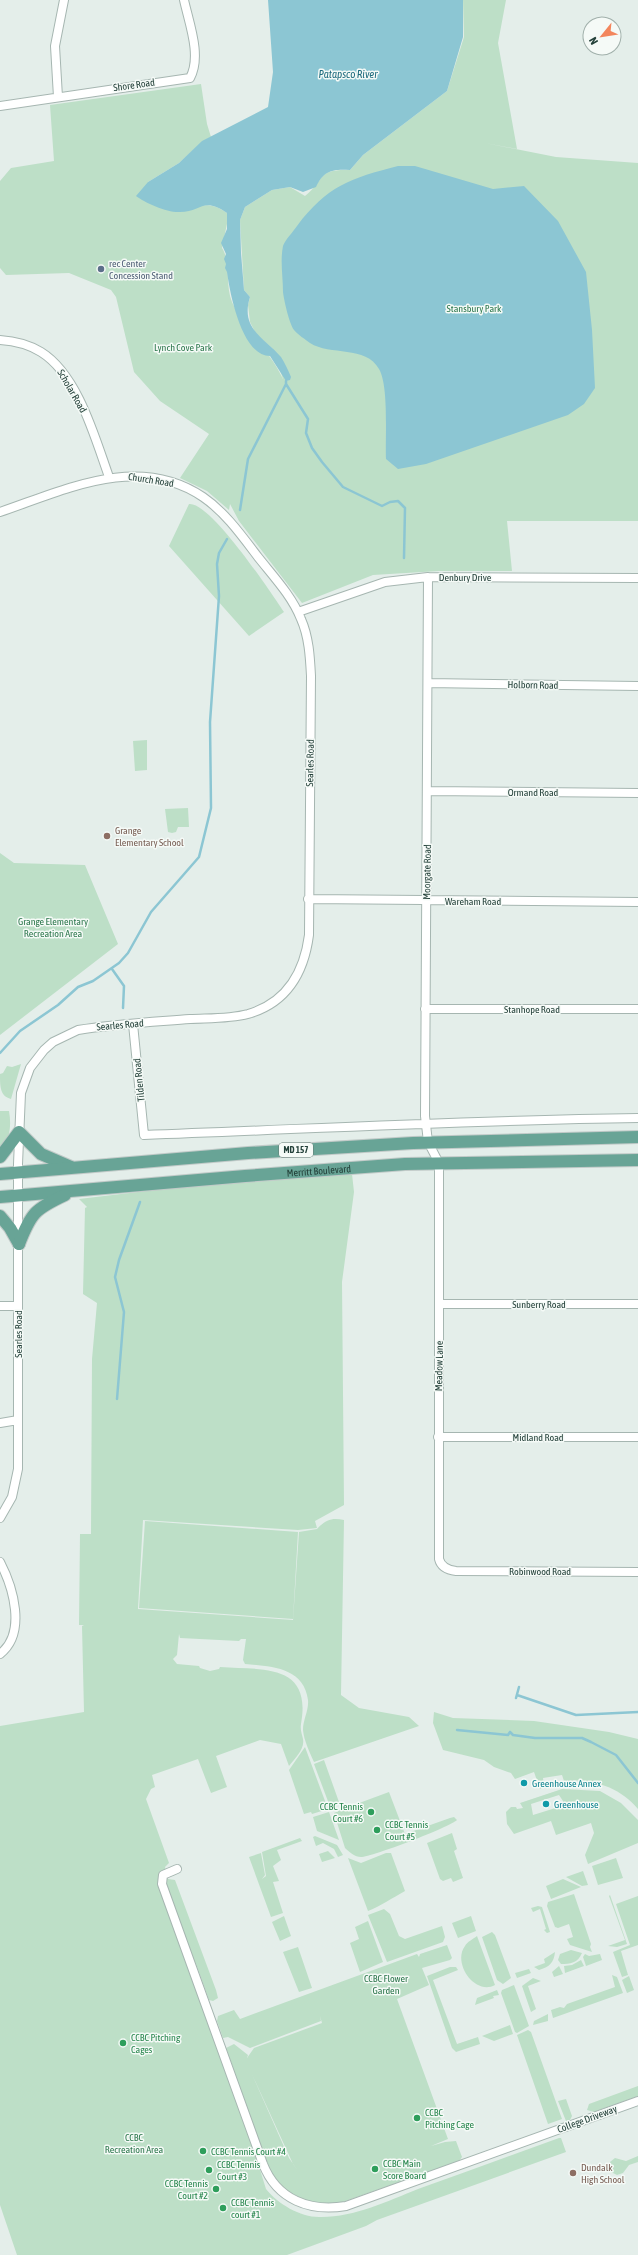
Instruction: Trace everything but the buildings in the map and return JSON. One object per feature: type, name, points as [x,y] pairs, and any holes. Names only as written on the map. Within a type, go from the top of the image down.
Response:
[{"type":"main road","points":[[0,1157],[18,1132],[41,1154],[75,1168]]},
{"type":"main road","name":"MD 157","points":[[0,1174],[248,1153],[428,1142],[638,1137]]},
{"type":"main road","name":"Merritt Boulevard","points":[[0,1197],[253,1175],[439,1163],[638,1160]]},
{"type":"main road","points":[[19,1244],[31,1217],[41,1207],[75,1191]]},
{"type":"main road","points":[[0,1216],[10,1228],[19,1244]]},
{"type":"street","points":[[58,97],[55,46],[64,0]]},
{"type":"street","name":"Shore Road","points":[[0,106],[190,78],[194,70],[195,59],[184,0]]},
{"type":"street","name":"Scholar Road","points":[[0,340],[16,341],[29,346],[41,352],[58,367],[73,390],[90,423],[108,477]]},
{"type":"street","name":"Church Road","points":[[0,512],[108,477],[133,476],[169,481],[202,497],[237,530],[283,588],[298,612]]},
{"type":"street","name":"Denbury Drive","points":[[298,612],[378,584],[428,577],[638,578]]},
{"type":"street","name":"Moorgate Road","points":[[428,577],[425,1123],[428,1142],[439,1163]]},
{"type":"street","name":"Searles Road","points":[[0,1518],[7,1508],[16,1482],[19,1446],[18,1132],[21,1093],[24,1081],[30,1068],[44,1050],[58,1039],[78,1030],[247,1014],[274,1002],[286,992],[302,967],[309,935],[308,899],[311,676],[306,636],[298,612]]},
{"type":"street","name":"Holborn Road","points":[[428,683],[638,686]]},
{"type":"street","name":"Ormand Road","points":[[428,791],[638,793]]},
{"type":"street","name":"Wareham Road","points":[[308,899],[638,902]]},
{"type":"street","name":"Stanhope Road","points":[[425,1009],[638,1009]]},
{"type":"street","name":"Tilden Road","points":[[133,1024],[144,1135],[249,1132],[425,1123]]},
{"type":"street","points":[[425,1123],[638,1118]]},
{"type":"street","name":"Meadow Lane","points":[[439,1163],[439,1552],[440,1563],[444,1567]]},
{"type":"street","name":"Sunberry Road","points":[[440,1304],[638,1304]]},
{"type":"street","points":[[0,1306],[18,1306]]},
{"type":"street","points":[[0,1423],[18,1420]]},
{"type":"street","name":"Midland Road","points":[[438,1437],[638,1437]]},
{"type":"street","points":[[0,1562],[10,1586],[15,1618],[14,1633],[10,1643],[0,1654]]},
{"type":"street","name":"Robinwood Road","points":[[444,1567],[456,1571],[638,1572]]},
{"type":"street","name":"College Driveway","points":[[177,1869],[163,1875],[162,1884],[267,2174],[282,2192],[300,2204],[310,2207],[332,2208],[346,2206],[638,2100]]},
{"type":"green space","name":"Stansbury Park","points":[[463,0],[506,0],[498,43],[517,149],[485,143],[556,157],[638,163],[638,521],[507,521],[512,571],[439,571],[373,575],[302,603],[239,521],[230,504],[229,510],[207,491],[180,478],[209,434],[160,401],[134,372],[116,297],[111,290],[69,273],[6,275],[0,268],[0,181],[11,168],[54,161],[50,105],[201,84],[207,124],[211,137],[202,142],[179,163],[148,182],[179,212],[198,206],[209,205],[221,209],[227,213],[228,219],[222,248],[225,254],[232,302],[243,321],[278,369],[283,379],[273,349],[256,334],[250,322],[248,305],[250,297],[244,290],[240,220],[245,207],[272,190],[290,187],[305,196],[327,173],[339,170],[350,170],[363,155],[447,91],[464,37]]},
{"type":"green space","points":[[189,504],[199,507],[225,532],[240,550],[284,612],[249,636],[169,546]]},
{"type":"green space","points":[[147,740],[147,770],[135,771],[133,741]]},
{"type":"green space","points":[[188,808],[189,827],[178,827],[176,832],[168,832],[165,809]]},
{"type":"green space","name":"Grange Elementary Recreation Area","points":[[0,853],[14,863],[85,865],[118,944],[0,1035]]},
{"type":"green space","points":[[21,1064],[11,1099],[7,1098],[1,1090],[0,1074],[3,1073],[7,1066],[12,1067]]},
{"type":"green space","points":[[0,1111],[9,1111],[10,1128],[8,1139],[0,1154]]},
{"type":"green space","name":"CCBC Recreation Area","points":[[352,1174],[354,1192],[342,1282],[344,1505],[315,1521],[317,1528],[298,1530],[143,1520],[138,1609],[293,1620],[299,1532],[317,1529],[329,1520],[344,1520],[341,1695],[359,1708],[409,1717],[419,1726],[314,1762],[307,1747],[303,1730],[308,1708],[308,1700],[305,1689],[300,1681],[284,1670],[245,1664],[243,1660],[246,1639],[241,1639],[239,1641],[180,1638],[179,1634],[177,1655],[173,1659],[177,1664],[199,1666],[200,1668],[210,1671],[219,1669],[220,1667],[267,1670],[281,1674],[292,1680],[299,1690],[302,1704],[301,1728],[303,1743],[299,1753],[289,1766],[281,1744],[260,1740],[216,1756],[227,1787],[211,1793],[198,1759],[152,1775],[155,1787],[151,1789],[146,1799],[169,1863],[165,1867],[168,1879],[175,1880],[216,1990],[218,1998],[213,2001],[209,2000],[195,1961],[266,2189],[271,2195],[290,2209],[304,2215],[331,2217],[370,2208],[559,2138],[561,2138],[566,2152],[377,2220],[366,2226],[287,2255],[17,2255],[0,2205],[0,1726],[84,1712],[82,1626],[84,1625],[79,1625],[80,1534],[91,1534],[92,1359],[97,1303],[83,1294],[85,1208],[87,1207],[79,1199],[163,1189]]},
{"type":"green space","points":[[145,1521],[298,1532],[293,1619],[139,1608]]},
{"type":"green space","points":[[434,1712],[453,1718],[534,1721],[609,1732],[638,1739],[638,1809],[623,1795],[605,1786],[585,1781],[564,1781],[562,1775],[543,1778],[544,1786],[540,1789],[534,1772],[515,1779],[511,1773],[494,1767],[484,1760],[443,1750],[433,1723]]},
{"type":"green space","points":[[305,1747],[328,1809],[312,1814],[311,1812],[304,1814],[289,1770]]},
{"type":"green space","points":[[324,1760],[339,1802],[329,1804],[314,1764]]},
{"type":"green space","points":[[562,1789],[600,1791],[621,1803],[638,1820],[638,1843],[588,1864],[585,1855],[594,1833],[591,1823],[556,1835],[551,1821],[514,1834],[507,1824],[506,1812],[511,1807],[516,1807],[517,1809],[523,1808],[520,1803]],"holes":[[[559,1795],[563,1801],[562,1806],[533,1815],[531,1804]]]},
{"type":"green space","points":[[389,1792],[405,1834],[450,1818],[454,1817],[457,1820],[441,1829],[410,1841],[368,1856],[359,1857],[350,1853],[345,1848],[334,1813]]},
{"type":"green space","points":[[329,1812],[339,1840],[317,1831],[313,1817]]},
{"type":"green space","points":[[452,1833],[457,1849],[454,1851],[463,1878],[453,1882],[451,1878],[443,1881],[440,1879],[427,1843]]},
{"type":"green space","points":[[315,1836],[337,1845],[343,1855],[338,1857],[334,1849],[323,1843],[316,1846],[313,1837]]},
{"type":"green space","points":[[300,1838],[302,1841],[277,1850],[281,1860],[273,1866],[279,1881],[273,1882],[283,1913],[271,1917],[249,1857],[261,1853],[265,1875],[262,1879],[266,1876],[262,1852]]},
{"type":"green space","points":[[328,1851],[335,1858],[322,1862],[319,1854]]},
{"type":"green space","points":[[386,1853],[391,1853],[405,1891],[368,1911],[348,1858],[361,1863]]},
{"type":"green space","points":[[616,1858],[623,1878],[598,1885],[592,1866]]},
{"type":"green space","points":[[583,1871],[588,1885],[582,1886],[566,1877]]},
{"type":"green space","points":[[563,1879],[581,1887],[551,1899],[546,1886]]},
{"type":"green space","points":[[574,1894],[591,1944],[590,1947],[592,1952],[570,1945],[567,1939],[573,1937],[569,1924],[558,1928],[555,1927],[547,1906],[548,1902]]},
{"type":"green space","points":[[610,1895],[627,1944],[617,1947],[608,1946],[625,1940],[609,1896]]},
{"type":"green space","points":[[638,1896],[638,1945],[621,1951],[628,1975],[622,1977],[613,1952],[630,1945],[616,1904]]},
{"type":"green space","points":[[538,1906],[542,1907],[550,1932],[547,1933],[544,1930],[546,1929],[540,1909],[533,1912],[531,1908]]},
{"type":"green space","points":[[384,1909],[390,1914],[399,1936],[405,1939],[442,1926],[445,1937],[443,1942],[387,1962],[368,1915]]},
{"type":"green space","points":[[284,1916],[291,1936],[280,1941],[272,1922]]},
{"type":"green space","points":[[471,1916],[476,1931],[458,1938],[452,1923]]},
{"type":"green space","points":[[368,1921],[383,1962],[360,1972],[350,1943],[359,1939],[355,1927]]},
{"type":"green space","points":[[492,1932],[495,1935],[511,1978],[503,1984],[497,1980],[482,1937]]},
{"type":"green space","points":[[477,1936],[495,1985],[487,1987],[480,1986],[473,1982],[464,1969],[461,1961],[465,1946]]},
{"type":"green space","name":"CCBC Flower Garden","points":[[447,1945],[452,1958],[450,1960],[422,1968],[429,1985],[397,1999],[448,2139],[431,2146],[456,2141],[462,2157],[459,2161],[337,2204],[316,2203],[297,2197],[281,2185],[269,2168],[226,2048],[234,2044],[248,2055],[247,2058],[254,2048],[322,2023],[320,2016],[321,2021],[250,2048],[228,2037],[223,2038],[217,2021],[218,2016],[234,2010],[240,2019],[417,1954],[419,1957],[420,1954]],"holes":[[[251,2072],[293,2163],[289,2158]]]},
{"type":"green space","points":[[298,1947],[312,1988],[299,1992],[283,1952]]},
{"type":"green space","points":[[571,1950],[582,1953],[576,1961],[568,1964],[561,1964],[558,1960],[560,1954]]},
{"type":"green space","points":[[555,1952],[552,1962],[548,1966],[539,1970],[534,1967],[545,1963],[544,1959]]},
{"type":"green space","points":[[585,1954],[589,1956],[600,1954],[602,1960],[586,1966],[583,1957]]},
{"type":"green space","points":[[581,1960],[584,1966],[565,1973],[564,1966],[572,1965]]},
{"type":"green space","points":[[559,1966],[563,1974],[554,1977],[552,1972]]},
{"type":"green space","points":[[450,1967],[456,1967],[458,1970],[433,1980],[457,2044],[478,2037],[480,2044],[456,2052],[452,2048],[427,1976]]},
{"type":"green space","points":[[529,1969],[531,1973],[517,1978],[515,1973]]},
{"type":"green space","points":[[612,1975],[617,1977],[623,1993],[553,2018],[551,2010],[560,2007],[564,2008],[567,2004],[615,1987]]},
{"type":"green space","points":[[629,1976],[634,1990],[627,1993],[622,1980]]},
{"type":"green space","points":[[533,1978],[541,1981],[528,1986],[536,2009],[531,2012],[522,1986]]},
{"type":"green space","points":[[514,1985],[529,2026],[517,2033],[515,2032],[501,1993],[502,1990]]},
{"type":"green space","points":[[497,1990],[499,1995],[493,1996],[494,1998],[475,2005],[477,1998]]},
{"type":"green space","points":[[548,2014],[548,2021],[533,2025],[534,2021]]},
{"type":"green space","points":[[510,2025],[513,2034],[494,2041],[482,2036]]},
{"type":"green space","points":[[528,2030],[531,2032],[562,2119],[548,2124],[517,2035]]},
{"type":"green space","points":[[638,2086],[638,2096],[594,2112],[587,2110],[589,2104]]},
{"type":"green space","points":[[566,2099],[572,2116],[570,2120],[566,2121],[558,2101]]},
{"type":"green space","points":[[638,2156],[638,2162],[629,2165],[623,2173],[617,2175],[611,2172],[610,2162],[615,2158],[626,2161]]},
{"type":"water","name":"Patapsco River","points":[[268,0],[463,0],[463,37],[447,91],[363,155],[350,170],[334,170],[322,177],[316,187],[303,192],[290,187],[272,190],[245,207],[240,220],[244,290],[250,297],[248,317],[255,332],[281,357],[291,377],[290,380],[286,381],[270,356],[260,353],[252,346],[239,322],[225,268],[226,264],[224,259],[226,254],[221,243],[227,229],[227,213],[219,208],[207,205],[187,211],[169,211],[136,196],[148,182],[179,163],[202,141],[268,107],[273,72]]},
{"type":"water","points":[[398,166],[415,166],[493,189],[524,186],[558,221],[586,272],[592,330],[595,388],[584,404],[568,415],[426,464],[398,469],[386,459],[385,399],[382,377],[379,369],[366,357],[318,347],[295,332],[290,322],[284,300],[282,252],[285,241],[308,212],[319,201],[341,186],[353,180]]},
{"type":"waterway","points":[[240,510],[248,459],[286,384],[286,381]]},
{"type":"waterway","points":[[286,384],[308,419],[306,433],[312,448],[343,487],[382,506],[390,502],[398,501],[405,508],[404,558]]},
{"type":"waterway","points":[[0,1053],[20,1031],[58,1005],[78,987],[93,981],[119,963],[128,953],[151,912],[199,857],[211,808],[210,722],[219,596],[217,564],[219,553],[227,539]]},
{"type":"waterway","points":[[112,969],[124,986],[123,1008]]},
{"type":"waterway","points":[[117,1399],[124,1312],[115,1277],[119,1260],[140,1202]]},
{"type":"waterway","points":[[516,1698],[519,1687]]},
{"type":"waterway","points":[[517,1695],[576,1715],[638,1712]]},
{"type":"waterway","points":[[457,1730],[508,1735],[510,1732]]},
{"type":"waterway","points":[[510,1732],[513,1735],[535,1738],[582,1738],[616,1755],[638,1783]]},
{"type":"place","name":"rec Center Concession Stand","points":[[101,269]]},
{"type":"place","name":"Grange Elementary School","points":[[107,836]]},
{"type":"place","name":"Greenhouse Annex","points":[[524,1783]]},
{"type":"place","name":"Greenhouse","points":[[546,1804]]},
{"type":"place","name":"CCBC Tennis Court #6","points":[[371,1812]]},
{"type":"place","name":"CCBC Tennis Court #5","points":[[377,1830]]},
{"type":"place","name":"CCBC Pitching Cages","points":[[123,2043]]},
{"type":"place","name":"CCBC Pitching Cage","points":[[417,2118]]},
{"type":"place","name":"CCBC Tennis Court #4","points":[[203,2151]]},
{"type":"place","name":"CCBC Main Score Board","points":[[375,2169]]},
{"type":"place","name":"CCBC Tennis Court #3","points":[[209,2170]]},
{"type":"place","name":"Dundalk High School","points":[[573,2173]]},
{"type":"place","name":"CCBC Tennis Court #2","points":[[216,2189]]},
{"type":"place","name":"CCBC Tennis court #1","points":[[223,2208]]},
{"type":"park label","name":"Lynch Cove Park","points":[[183,347]]}]
